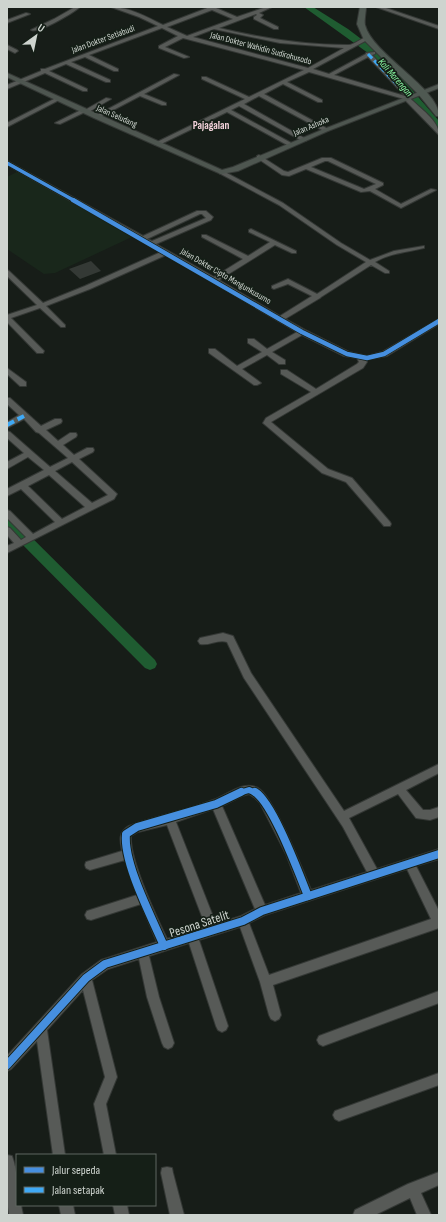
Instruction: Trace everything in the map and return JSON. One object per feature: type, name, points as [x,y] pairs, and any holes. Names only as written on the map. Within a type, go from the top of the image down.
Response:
[{"type":"highway","points":[[363,7],[361,24],[362,40],[378,51],[439,114]]},
{"type":"main road","name":"Jalan Seludang","points":[[7,75],[96,117],[221,172]]},
{"type":"main road","points":[[407,98],[439,86]]},
{"type":"main road","name":"Jalan Ashoka","points":[[221,172],[235,169],[259,157],[407,98]]},
{"type":"street","points":[[33,30],[56,20],[78,7]]},
{"type":"street","name":"Jalan Dokter Wahidin Sudirohusodo","points":[[113,7],[140,16],[182,36],[330,75],[407,98]]},
{"type":"street","points":[[189,37],[270,7]]},
{"type":"street","points":[[378,7],[439,28]]},
{"type":"street","points":[[213,8],[237,19]]},
{"type":"street","name":"Jalan Dokter Setiabudi","points":[[7,87],[43,70],[213,8]]},
{"type":"street","points":[[255,12],[261,15],[256,18],[276,28]]},
{"type":"street","points":[[7,22],[14,16],[28,14]]},
{"type":"street","points":[[214,28],[256,38],[321,46],[347,47]]},
{"type":"street","points":[[182,36],[161,47],[186,57]]},
{"type":"street","points":[[157,144],[308,70],[362,40]]},
{"type":"street","points":[[7,47],[15,51]]},
{"type":"street","points":[[330,75],[368,54],[378,51]]},
{"type":"street","points":[[368,54],[439,133]]},
{"type":"street","points":[[86,55],[116,70]]},
{"type":"street","points":[[66,62],[108,81]]},
{"type":"street","points":[[43,70],[85,90]]},
{"type":"street","points":[[96,117],[176,75]]},
{"type":"street","points":[[204,78],[250,99]]},
{"type":"street","points":[[282,82],[320,100]]},
{"type":"street","points":[[139,94],[164,104]]},
{"type":"street","points":[[260,94],[326,130]]},
{"type":"street","points":[[7,125],[58,99]]},
{"type":"street","points":[[58,123],[108,99]]},
{"type":"street","points":[[240,104],[304,140]]},
{"type":"street","points":[[228,110],[291,145]]},
{"type":"street","points":[[259,157],[284,174],[324,159],[331,160],[381,183],[381,185],[363,191],[306,167]]},
{"type":"street","name":"Jalan Dokter Cipto Mangunkusumo","points":[[7,163],[166,252],[302,332],[339,351],[360,357],[375,357],[384,354],[439,321]]},
{"type":"street","points":[[221,172],[281,204],[386,272]]},
{"type":"street","points":[[371,189],[401,206],[433,190]]},
{"type":"street","points":[[142,239],[199,212],[204,212],[210,217],[209,220],[151,244]]},
{"type":"street","points":[[252,232],[294,252]]},
{"type":"street","points":[[204,236],[248,259]]},
{"type":"street","points":[[214,280],[275,242]]},
{"type":"street","points":[[282,319],[376,259],[396,252],[422,247]]},
{"type":"street","points":[[40,352],[7,318],[41,307],[166,252]]},
{"type":"street","points":[[7,272],[41,307],[63,326]]},
{"type":"street","points":[[274,287],[287,280],[318,297]]},
{"type":"street","points":[[237,368],[302,332]]},
{"type":"street","points":[[251,340],[282,362]]},
{"type":"street","points":[[212,351],[257,383]]},
{"type":"street","points":[[360,357],[363,362],[360,366],[269,420],[267,424],[333,476],[349,480],[388,524]]},
{"type":"street","points":[[7,370],[23,384]]},
{"type":"street","points":[[284,372],[316,392]]},
{"type":"street","points":[[7,400],[56,445],[91,472],[113,494],[111,497],[91,508],[7,550]]},
{"type":"street","points":[[7,425],[24,416]]},
{"type":"street","points":[[39,430],[58,421]]},
{"type":"street","points":[[7,434],[91,508]]},
{"type":"street","points":[[56,445],[73,435]]},
{"type":"street","points":[[7,493],[90,450]]},
{"type":"street","points":[[7,466],[29,453]]},
{"type":"street","points":[[22,485],[61,523]]},
{"type":"street","points":[[7,513],[26,541]]},
{"type":"street","points":[[7,530],[26,541]]},
{"type":"street","points":[[203,641],[223,637],[230,639],[247,675],[342,817],[374,874]]},
{"type":"street","points":[[342,817],[439,768]]},
{"type":"street","points":[[399,788],[420,815],[430,815],[439,812]]},
{"type":"street","points":[[164,946],[128,854],[125,836],[129,831],[216,804],[246,790],[252,790],[260,795],[291,853],[308,896]]},
{"type":"street","points":[[216,804],[262,911]]},
{"type":"street","points":[[170,819],[214,930]]},
{"type":"street","points":[[90,865],[128,854]]},
{"type":"street","name":"Pesona Satelit","points":[[7,1065],[86,978],[105,964],[243,921],[262,911],[374,874],[410,865],[439,854]]},
{"type":"street","points":[[266,982],[439,922],[410,865]]},
{"type":"street","points":[[91,915],[144,898]]},
{"type":"street","points":[[243,921],[266,982],[275,1015]]},
{"type":"street","points":[[192,937],[222,1026]]},
{"type":"street","points":[[143,953],[153,997],[168,1043]]},
{"type":"street","points":[[86,978],[111,1078],[100,1104],[110,1154]]},
{"type":"street","points":[[323,1040],[439,997]]},
{"type":"street","points":[[41,1028],[59,1154]]},
{"type":"street","points":[[339,1115],[439,1079]]},
{"type":"street","points":[[7,1161],[16,1215]]},
{"type":"street","points":[[167,1173],[177,1215]]},
{"type":"street","points":[[360,1215],[439,1178]]},
{"type":"street","points":[[413,1189],[424,1215]]},
{"type":"shaded area","points":[[19,171],[134,236],[55,273],[44,274],[7,249],[7,177]]},
{"type":"building","points":[[91,261],[101,271],[80,279],[69,269]]},
{"type":"waterway","name":"Kali Marengan","points":[[308,7],[345,31],[378,56],[439,126]]},
{"type":"waterway","points":[[7,521],[150,664]]},
{"type":"marked path","points":[[368,54],[409,97]]},
{"type":"marked path","points":[[7,425],[24,416]]},
{"type":"cycle path","points":[[7,163],[166,252],[302,332],[347,354],[367,358],[384,354],[439,321]]},
{"type":"cycle path","points":[[164,946],[133,870],[125,841],[126,834],[137,827],[170,819],[216,804],[246,790],[254,791],[264,800],[291,853],[308,896]]},
{"type":"cycle path","points":[[7,1065],[86,978],[105,964],[243,921],[262,911],[439,854]]},
{"type":"district","name":"Pajagalan","points":[[211,125]]}]
